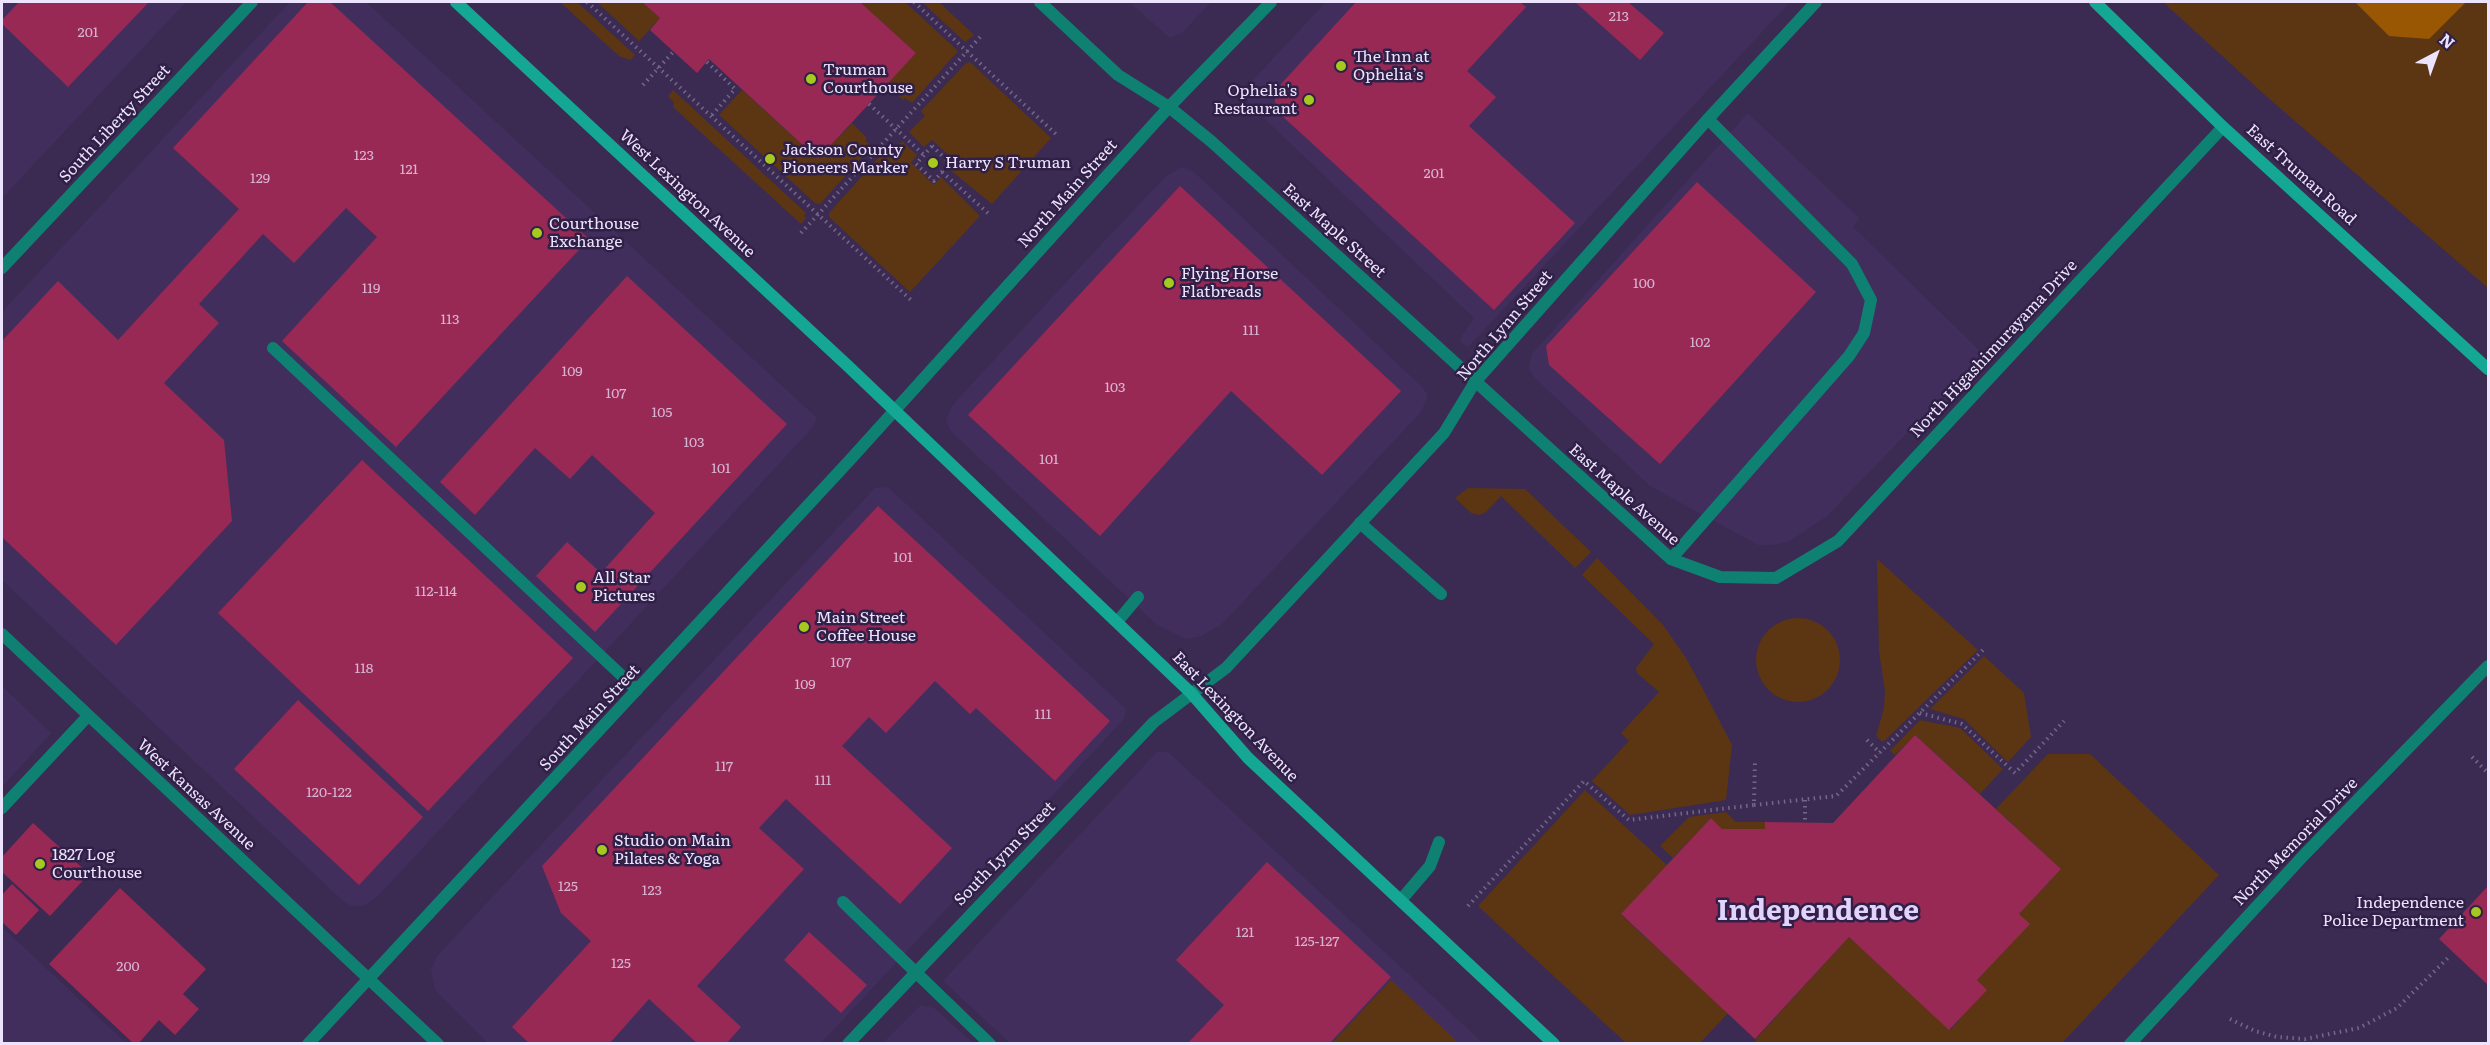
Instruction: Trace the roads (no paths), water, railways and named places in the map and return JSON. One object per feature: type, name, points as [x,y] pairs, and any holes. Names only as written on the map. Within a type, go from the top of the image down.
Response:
[{"type":"street","name":"South Liberty Street","points":[[2,268],[252,2]]},
{"type":"street","name":"West Lexington Avenue","points":[[456,2],[849,367],[894,412]]},
{"type":"street","name":"East Maple Street","points":[[1040,2],[1118,75],[1169,107],[1212,142],[1475,382]]},
{"type":"street","name":"North Main Street","points":[[894,412],[1169,107],[1271,2]]},
{"type":"street","name":"North Lynn Street","points":[[1191,693],[1226,668],[1444,433],[1475,382],[1708,119],[1816,2]]},
{"type":"street","name":"East Truman Road","points":[[2095,2],[2223,126],[2488,369]]},
{"type":"street","points":[[1671,559],[1849,356],[1864,333],[1871,300],[1852,264],[1708,119]]},
{"type":"street","name":"North Higashimurayama Drive","points":[[1776,578],[1838,541],[2223,126]]},
{"type":"street","points":[[273,348],[637,690]]},
{"type":"street","name":"East Maple Avenue","points":[[1475,382],[1671,559],[1720,577],[1776,578]]},
{"type":"street","name":"East Lexington Avenue","points":[[894,412],[1191,693],[1248,758],[1554,1044]]},
{"type":"street","name":"South Main Street","points":[[308,1044],[894,412]]},
{"type":"street","points":[[1360,523],[1441,594]]},
{"type":"street","points":[[1117,622],[1138,597]]},
{"type":"street","name":"West Kansas Avenue","points":[[2,634],[438,1044]]},
{"type":"street","name":"North Memorial Drive","points":[[2130,1044],[2304,855],[2488,666]]},
{"type":"street","name":"South Lynn Street","points":[[848,1044],[1154,722],[1191,693]]},
{"type":"street","points":[[2,808],[88,716]]},
{"type":"street","points":[[1401,900],[1430,866],[1439,842]]},
{"type":"street","points":[[843,902],[990,1044]]},
{"type":"place","name":"The Inn at Ophelia’s","points":[[1341,66]]},
{"type":"place","name":"Truman Courthouse","points":[[811,79]]},
{"type":"place","name":"Ophelia's Restaurant","points":[[1309,100]]},
{"type":"place","name":"Jackson County Pioneers Marker","points":[[770,159]]},
{"type":"place","name":"Harry S Truman","points":[[933,163]]},
{"type":"place","name":"Courthouse Exchange","points":[[537,233]]},
{"type":"place","name":"Flying Horse Flatbreads","points":[[1169,283]]},
{"type":"place","name":"All Star Pictures","points":[[581,587]]},
{"type":"place","name":"Main Street Coffee House","points":[[804,627]]},
{"type":"place","name":"Studio on Main Pilates & Yoga","points":[[602,850]]},
{"type":"place","name":"1827 Log Courthouse","points":[[40,864]]},
{"type":"place","name":"Independence Police Department","points":[[2476,912]]},
{"type":"district","name":"Independence","points":[[1818,912]]}]
